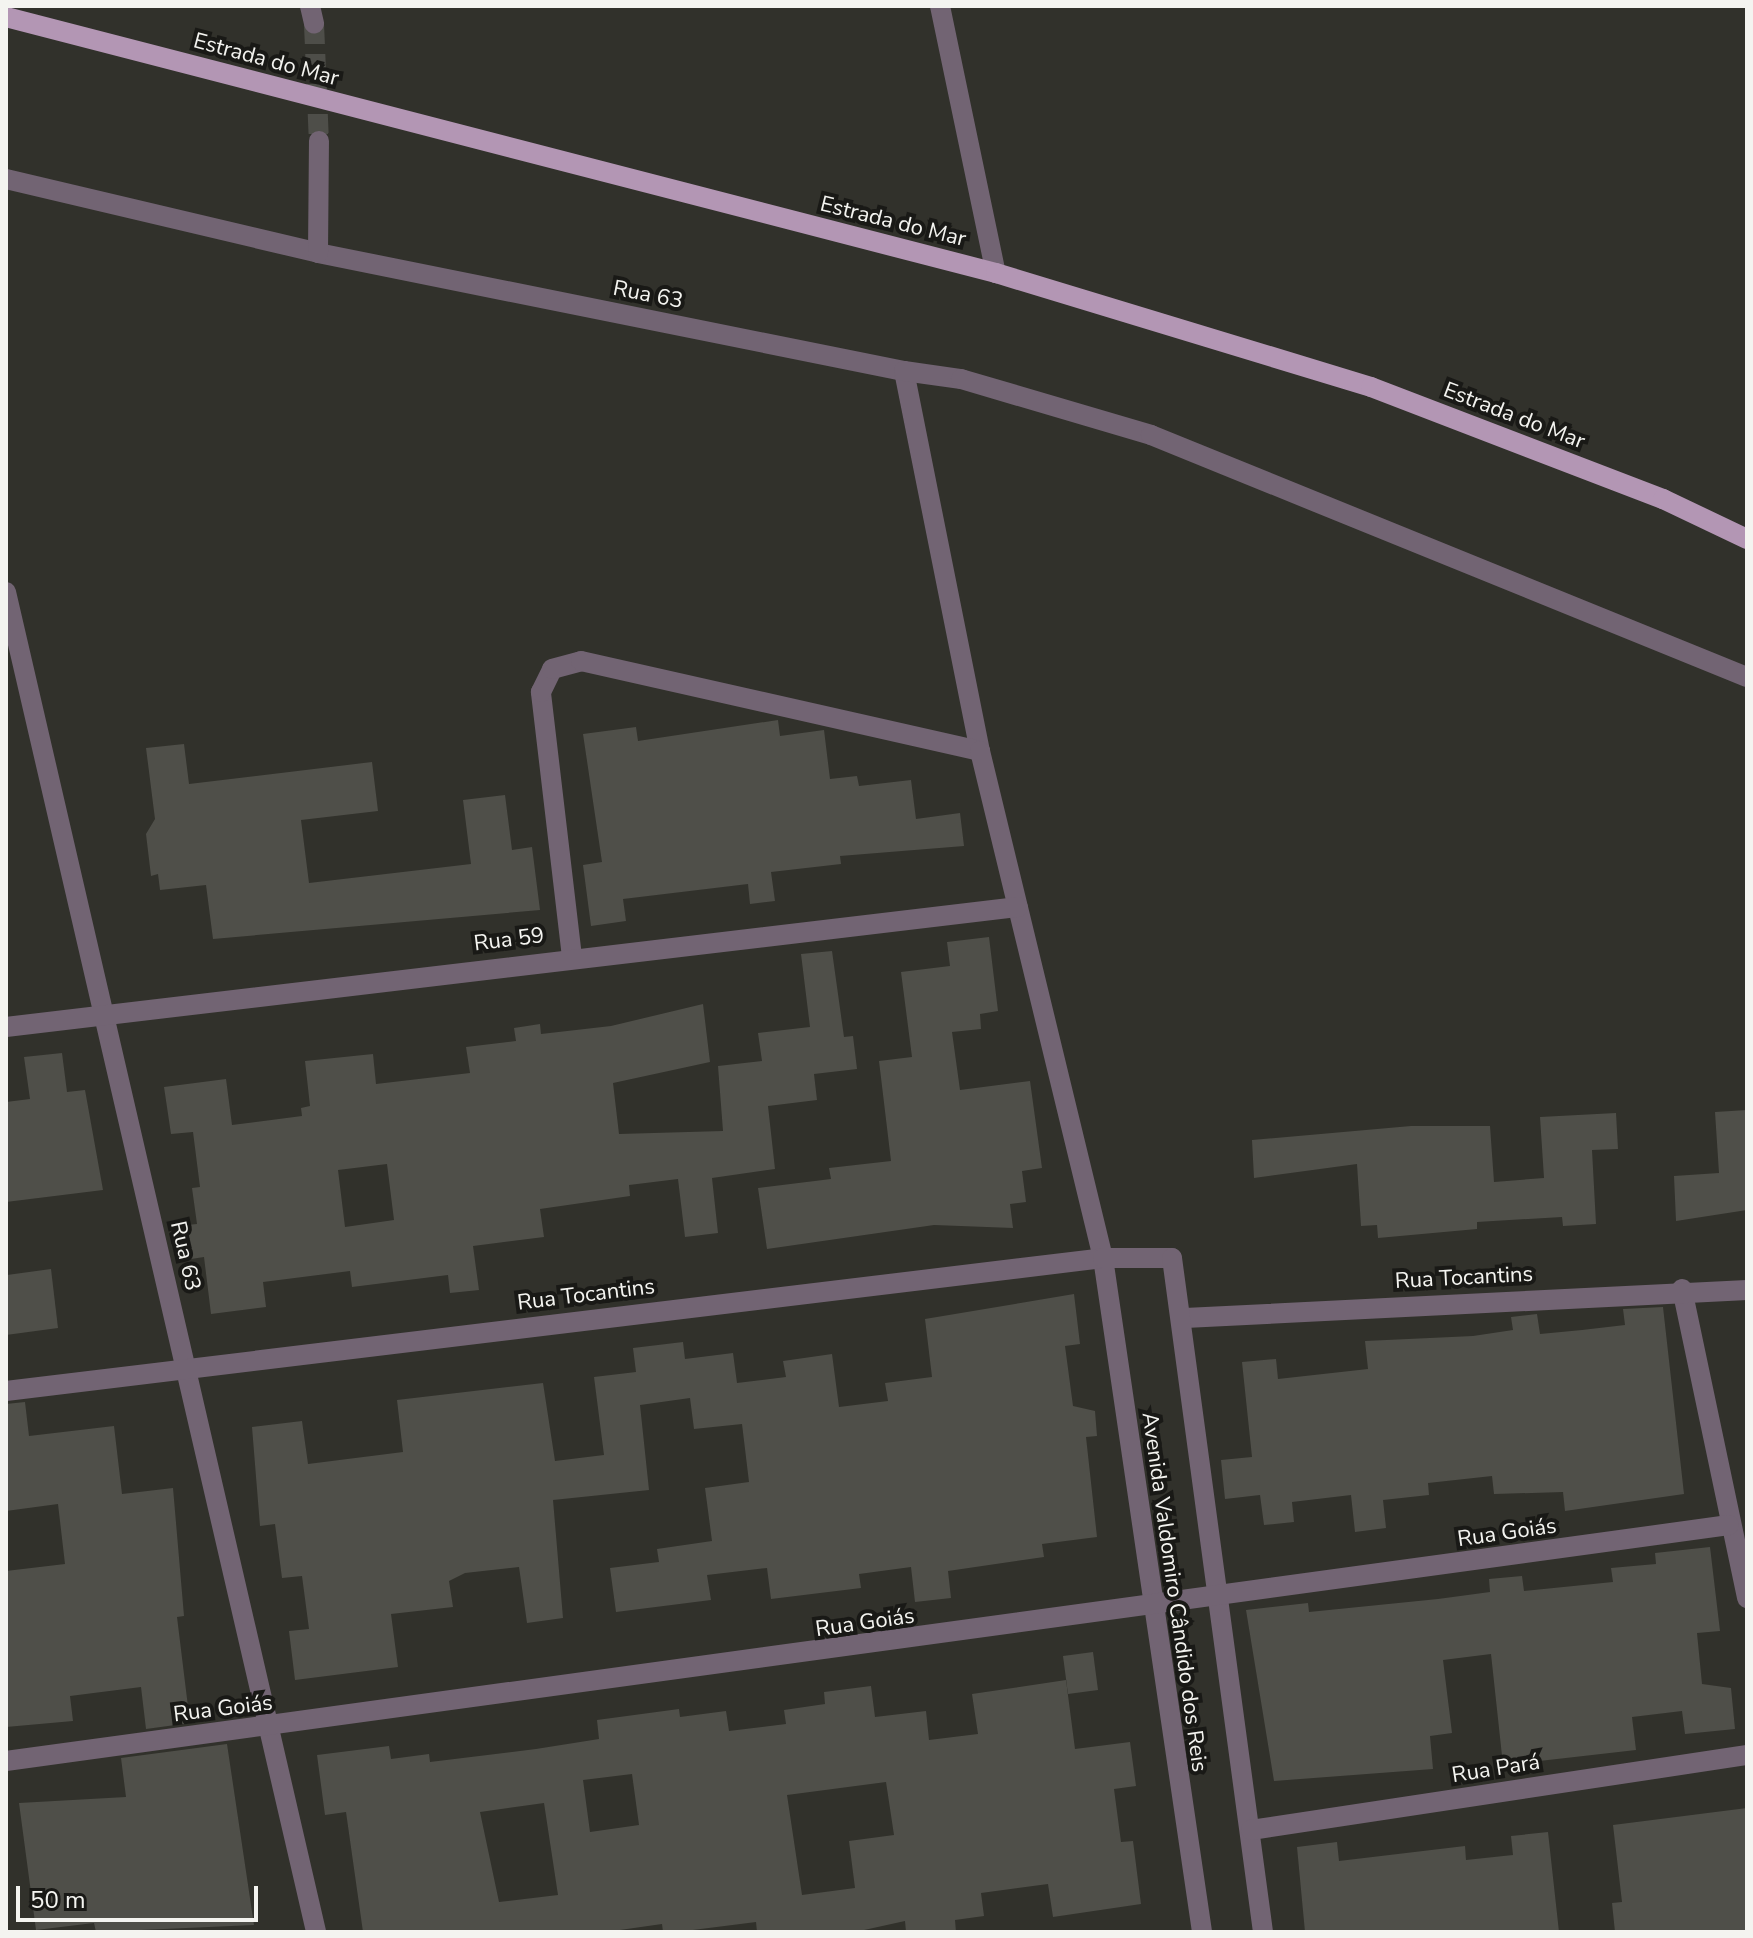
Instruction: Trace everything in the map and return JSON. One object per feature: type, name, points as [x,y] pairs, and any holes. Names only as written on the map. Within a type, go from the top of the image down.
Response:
[{"type":"main road","name":"Estrada do Mar","points":[[6,17],[996,273],[1371,387],[1663,499],[1747,539]]},
{"type":"street","points":[[940,6],[996,273]]},
{"type":"street","points":[[318,253],[319,141]]},
{"type":"street","name":"Rua 63","points":[[6,179],[318,253],[904,371],[961,379],[1151,435],[1747,677]]},
{"type":"street","points":[[572,957],[541,692],[552,669],[581,661],[980,751],[904,371]]},
{"type":"street","name":"Rua 63","points":[[6,592],[13,664],[102,1013],[316,1932]]},
{"type":"street","name":"Avenida Valdomiro Cândido dos Reis","points":[[980,751],[1103,1258],[1150,1609],[1202,1932]]},
{"type":"street","name":"Rua 59","points":[[6,1027],[572,957],[1018,907]]},
{"type":"street","name":"Rua Tocantins","points":[[6,1391],[1103,1258],[1172,1258]]},
{"type":"street","name":"Avenida Valdomiro Cândido dos Reis","points":[[1172,1258],[1185,1318],[1263,1932]]},
{"type":"street","points":[[1682,1289],[1729,1525],[1747,1598]]},
{"type":"street","name":"Rua Tocantins","points":[[1185,1318],[1682,1289],[1747,1290]]},
{"type":"street","name":"Rua Goiás","points":[[6,1761],[1150,1609],[1729,1525]]},
{"type":"street","name":"Rua Pará","points":[[1251,1830],[1747,1755]]},
{"type":"building","points":[[778,720],[780,736],[824,730],[830,779],[857,776],[859,786],[911,780],[916,819],[960,813],[964,846],[840,856],[841,864],[771,872],[775,901],[750,904],[748,884],[623,899],[626,921],[591,926],[583,865],[602,862],[583,734],[636,727],[638,741]]},
{"type":"building","points":[[184,744],[189,784],[372,762],[378,811],[301,820],[309,883],[471,864],[463,800],[505,795],[512,850],[532,847],[540,910],[213,939],[206,885],[160,890],[158,874],[151,876],[146,834],[155,819],[146,748]]},
{"type":"building","points":[[989,937],[998,1011],[980,1014],[981,1029],[952,1032],[960,1090],[1030,1081],[1042,1168],[1022,1171],[1026,1202],[1010,1204],[1013,1228],[934,1225],[767,1249],[758,1188],[831,1179],[829,1168],[891,1161],[879,1061],[912,1057],[901,972],[950,966],[947,942]]},
{"type":"building","points":[[832,951],[844,1037],[853,1036],[857,1069],[814,1074],[817,1100],[768,1106],[775,1169],[712,1178],[718,1233],[685,1237],[678,1179],[629,1185],[630,1196],[540,1209],[544,1237],[473,1246],[479,1290],[450,1293],[448,1275],[352,1287],[350,1271],[263,1282],[266,1307],[211,1314],[204,1257],[191,1259],[187,1225],[197,1224],[192,1188],[200,1187],[193,1132],[171,1134],[164,1087],[226,1079],[232,1125],[302,1116],[301,1108],[310,1106],[305,1061],[373,1054],[376,1084],[470,1073],[466,1047],[516,1041],[514,1028],[540,1024],[541,1034],[611,1026],[703,1004],[710,1062],[613,1083],[619,1134],[723,1131],[718,1066],[762,1061],[758,1033],[810,1027],[801,954]],"holes":[[[387,1164],[394,1220],[345,1227],[338,1170]]]},
{"type":"building","points":[[62,1053],[67,1092],[85,1090],[103,1190],[6,1202],[6,1102],[30,1099],[24,1057]]},
{"type":"building","points":[[1747,1110],[1747,1210],[1676,1221],[1674,1176],[1719,1173],[1715,1112]]},
{"type":"building","points":[[1616,1113],[1618,1149],[1592,1150],[1596,1224],[1563,1226],[1562,1217],[1477,1222],[1477,1229],[1378,1238],[1377,1225],[1361,1226],[1357,1164],[1254,1178],[1252,1140],[1411,1126],[1490,1126],[1494,1182],[1544,1178],[1540,1117]]},
{"type":"building","points":[[51,1269],[58,1328],[6,1335],[7,1275]]},
{"type":"building","points":[[1074,1294],[1080,1344],[1065,1346],[1073,1406],[1095,1411],[1097,1436],[1086,1437],[1097,1537],[1042,1544],[1044,1557],[948,1571],[951,1598],[915,1602],[911,1567],[859,1574],[861,1588],[771,1599],[767,1568],[707,1575],[711,1600],[616,1612],[610,1568],[659,1562],[657,1549],[712,1541],[705,1488],[749,1482],[742,1424],[694,1429],[690,1398],[640,1405],[649,1490],[553,1500],[563,1618],[527,1623],[519,1567],[465,1573],[449,1581],[453,1607],[391,1614],[398,1667],[295,1680],[289,1631],[309,1629],[302,1576],[282,1578],[275,1524],[260,1526],[252,1427],[302,1421],[308,1464],[403,1452],[397,1400],[543,1383],[555,1461],[604,1455],[594,1377],[636,1372],[633,1348],[683,1342],[685,1359],[733,1353],[737,1383],[786,1377],[783,1361],[832,1354],[839,1407],[888,1401],[885,1383],[932,1377],[925,1319]]},
{"type":"building","points":[[1663,1307],[1684,1494],[1565,1511],[1563,1492],[1494,1494],[1492,1476],[1428,1483],[1429,1495],[1383,1500],[1386,1528],[1355,1532],[1351,1495],[1292,1502],[1294,1522],[1264,1525],[1260,1495],[1225,1499],[1221,1460],[1252,1457],[1242,1362],[1276,1359],[1278,1379],[1368,1369],[1365,1341],[1473,1336],[1513,1330],[1511,1317],[1537,1314],[1540,1334],[1582,1330],[1625,1325],[1623,1309]]},
{"type":"building","points":[[25,1402],[29,1436],[114,1426],[122,1494],[173,1488],[184,1616],[177,1617],[190,1723],[146,1729],[141,1687],[70,1696],[73,1721],[6,1727],[6,1571],[65,1564],[58,1504],[6,1511],[6,1404]]},
{"type":"building","points":[[1710,1547],[1720,1631],[1697,1633],[1702,1684],[1731,1688],[1735,1729],[1685,1734],[1682,1711],[1632,1717],[1636,1750],[1503,1765],[1491,1654],[1443,1660],[1452,1733],[1430,1736],[1433,1769],[1274,1781],[1246,1610],[1308,1603],[1309,1612],[1438,1599],[1490,1592],[1489,1579],[1522,1576],[1524,1591],[1613,1582],[1611,1568],[1656,1564],[1655,1553]]},
{"type":"building","points":[[1093,1652],[1098,1690],[1068,1694],[1063,1656]]},
{"type":"building","points":[[1066,1680],[1075,1749],[1130,1742],[1136,1786],[1114,1789],[1121,1842],[1133,1841],[1141,1904],[1053,1917],[1048,1884],[981,1893],[984,1916],[955,1920],[956,1932],[906,1932],[905,1921],[855,1932],[757,1932],[756,1922],[677,1932],[663,1932],[662,1924],[606,1932],[363,1932],[346,1812],[325,1815],[317,1755],[389,1746],[391,1759],[429,1754],[430,1762],[536,1749],[599,1739],[597,1720],[679,1709],[680,1717],[726,1711],[729,1731],[786,1724],[784,1710],[825,1704],[824,1692],[871,1686],[875,1717],[926,1711],[929,1740],[978,1734],[972,1694]],"holes":[[[632,1774],[639,1825],[590,1832],[583,1780]],[[886,1782],[894,1835],[849,1841],[855,1888],[802,1895],[787,1795]],[[544,1803],[558,1895],[499,1902],[480,1812]]]},
{"type":"building","points":[[227,1744],[254,1925],[96,1932],[94,1923],[36,1930],[19,1803],[126,1797],[121,1758]]},
{"type":"building","points":[[1747,1808],[1747,1932],[1615,1932],[1612,1903],[1622,1902],[1613,1825]]},
{"type":"building","points":[[1548,1832],[1559,1932],[1305,1932],[1297,1847],[1337,1842],[1339,1861],[1465,1846],[1466,1860],[1513,1855],[1511,1836]]},
{"type":"tunnel","points":[[314,24],[319,141]]}]
